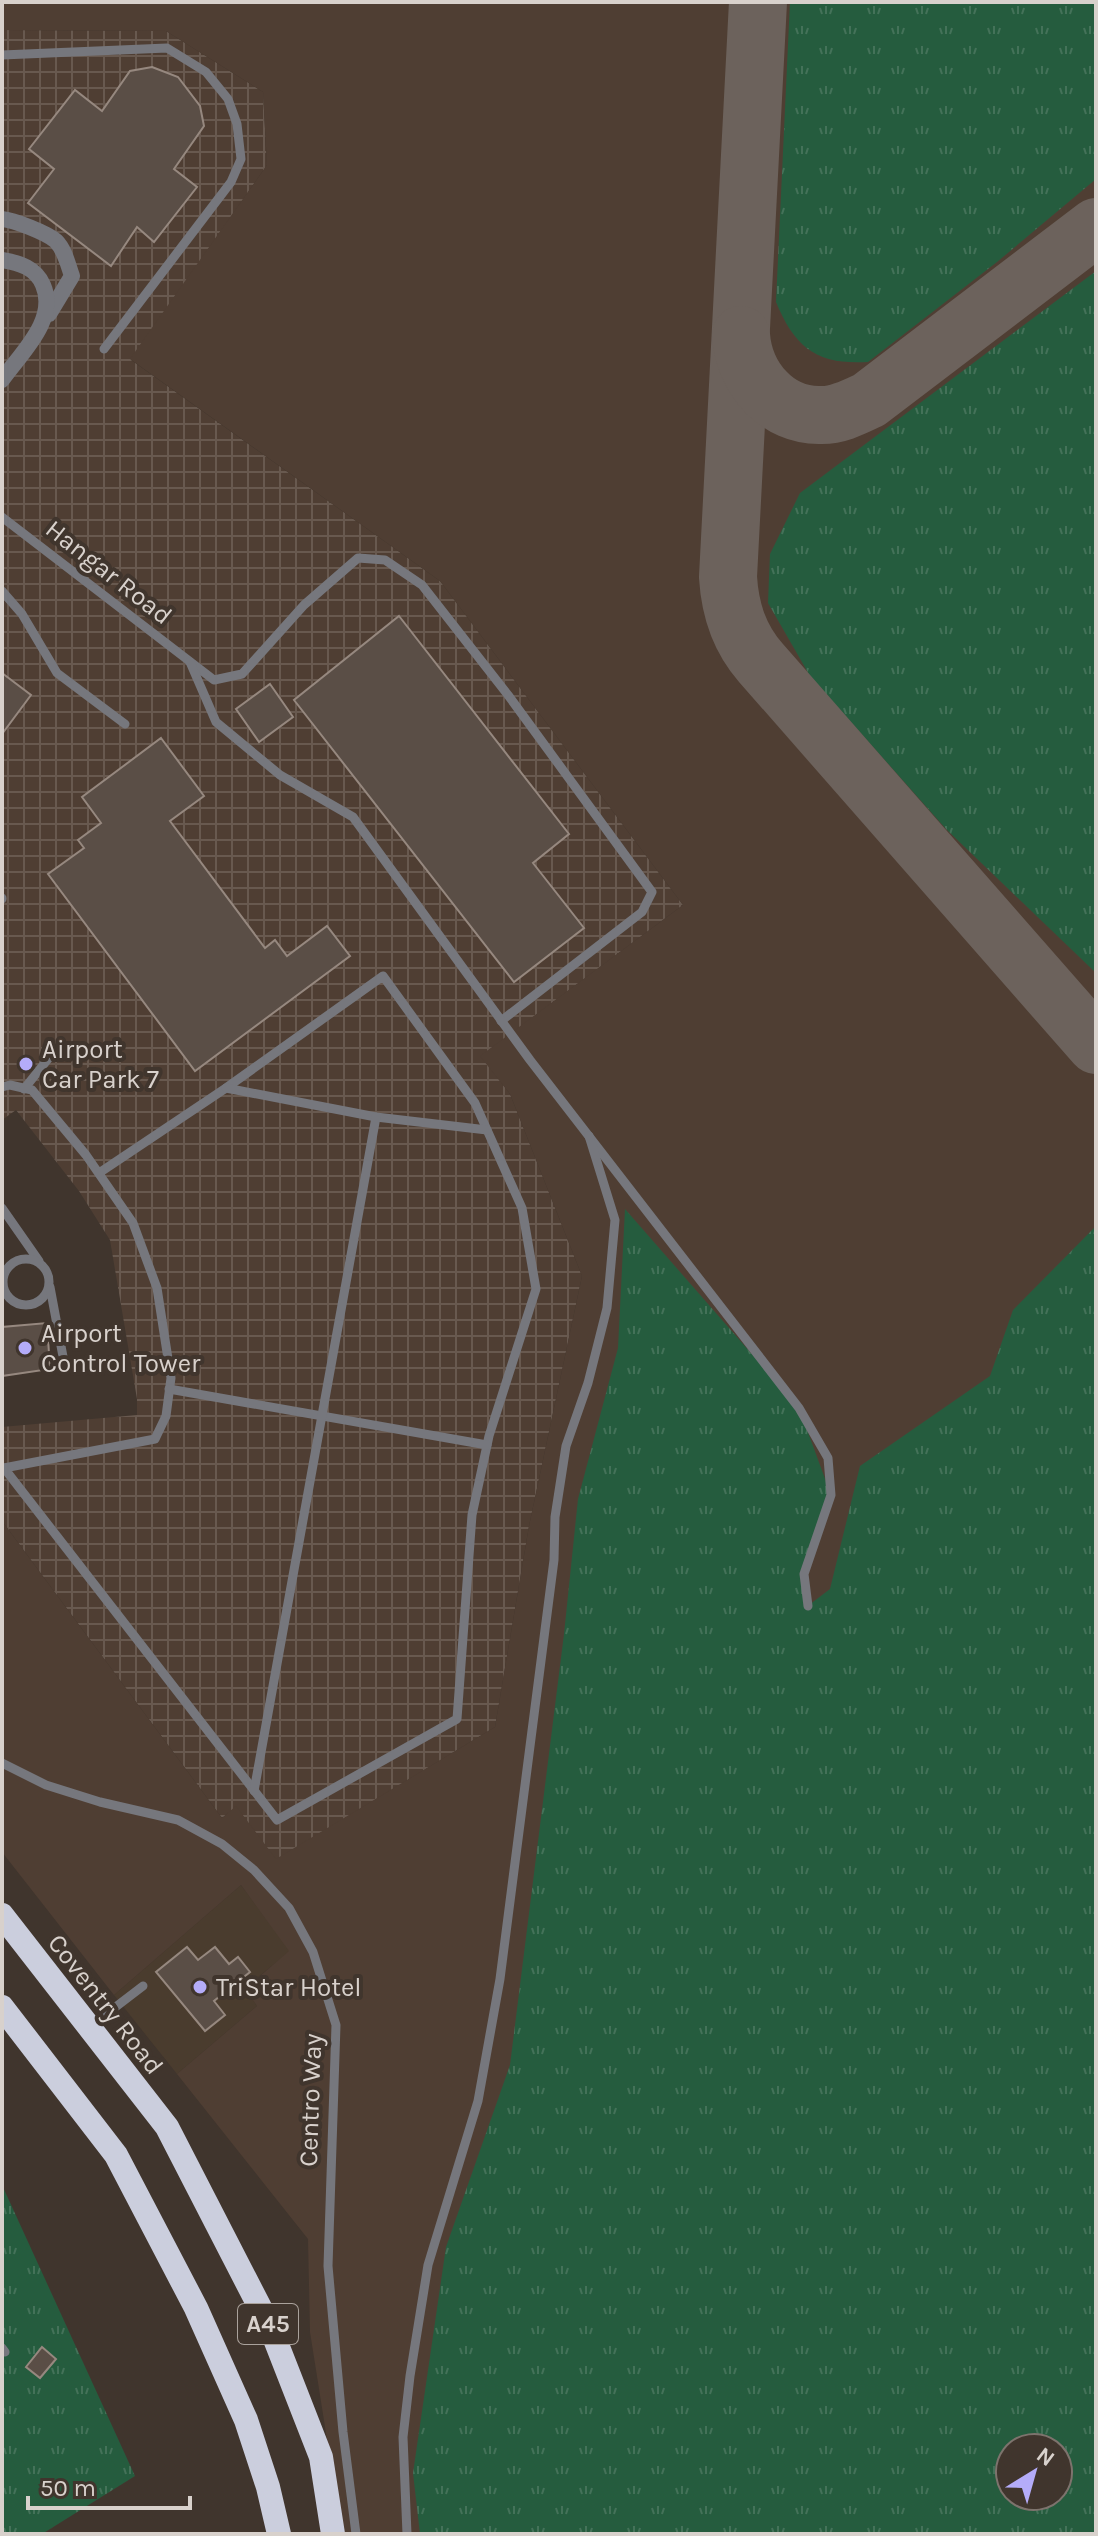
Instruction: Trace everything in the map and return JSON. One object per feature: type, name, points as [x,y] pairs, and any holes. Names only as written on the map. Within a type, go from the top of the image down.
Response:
[{"type":"highway","name":"Coventry Road","points":[[2,1915],[167,2127],[271,2329],[321,2457],[333,2534]]},
{"type":"highway","name":"A45","points":[[4,2014],[116,2155],[196,2308],[246,2420],[268,2487],[279,2534]]},
{"type":"street","points":[[2,219],[12,220],[55,240],[65,255],[72,276],[2,380]]},
{"type":"street","points":[[2,260],[20,263],[39,275],[48,297],[45,320]]},
{"type":"lane","points":[[2,55],[167,48],[206,72],[228,99],[237,124],[241,159],[231,182],[104,349]]},
{"type":"lane","name":"Hangar Road","points":[[2,517],[214,680],[242,674],[304,605],[358,558],[385,560],[422,585],[508,695],[652,892],[642,912],[501,1021]]},
{"type":"lane","points":[[2,591],[22,614],[57,673],[125,724]]},
{"type":"lane","points":[[190,662],[216,722],[280,775],[353,817],[501,1021],[799,1408],[828,1458],[831,1495],[804,1574],[808,1606]]},
{"type":"lane","points":[[2,1087],[10,1085],[32,1090],[99,1173],[133,1223],[157,1288],[171,1378],[166,1416],[155,1439],[4,1468],[277,1820],[457,1719],[472,1515],[487,1445],[536,1289],[522,1208],[475,1103],[383,976],[226,1088],[99,1173]]},
{"type":"lane","points":[[24,1089],[56,1049]]},
{"type":"lane","points":[[226,1088],[376,1117],[487,1130]]},
{"type":"lane","points":[[254,1791],[376,1117]]},
{"type":"lane","points":[[407,2534],[403,2437],[428,2265],[478,2101],[500,1979],[564,1460],[607,1308],[615,1220],[589,1136]]},
{"type":"lane","points":[[2,1208],[49,1276],[64,1362]]},
{"type":"lane","points":[[40,1263],[26,1258],[12,1263],[4,1276],[5,1291],[15,1302],[30,1305],[43,1297],[49,1283]]},
{"type":"lane","points":[[169,1389],[487,1445]]},
{"type":"lane","name":"Centro Way","points":[[2,1763],[46,1785],[100,1802],[178,1820],[222,1844],[254,1870],[289,1908],[313,1952],[336,2025],[328,2266],[356,2534]]},
{"type":"lane","points":[[89,2027],[143,1986]]},
{"type":"shaded area","points":[[2,2],[1096,2],[1096,2534],[342,2534],[310,2332],[308,2239],[177,2074],[257,2006],[245,1989],[289,1951],[241,1885],[114,1995],[2,1852],[2,1521],[222,1818],[236,1806],[276,1859],[495,1727],[529,1526],[582,1276],[510,1094],[480,1056],[683,905],[440,581],[130,359],[267,165],[263,92],[166,31],[2,30]]},
{"type":"shaded area","points":[[2,30],[166,31],[263,92],[267,165],[131,360],[440,581],[683,905],[481,1056],[510,1094],[582,1276],[529,1526],[495,1727],[276,1860],[236,1807],[222,1818],[2,1521],[2,1427],[137,1415],[137,1399],[110,1240],[79,1191],[16,1110],[2,1120]]},
{"type":"shaded area","points":[[241,1885],[290,1951],[245,1988],[257,2006],[177,2074],[114,1995]]},
{"type":"green space","points":[[790,2],[1096,2],[1096,179],[997,262],[868,362],[835,360],[810,350],[791,331],[776,302]]},
{"type":"green space","points":[[1096,271],[1096,973],[947,830],[810,676],[768,603],[770,554],[800,493]]},
{"type":"green space","points":[[625,1209],[799,1408],[831,1495],[804,1574],[809,1605],[830,1589],[860,1466],[990,1376],[1013,1310],[1096,1226],[1096,2534],[420,2534],[413,2473],[446,2247],[510,2065],[578,1499],[618,1348]]},
{"type":"green space","points":[[2,2185],[135,2476],[42,2534],[2,2534]]},
{"type":"building","points":[[152,67],[178,77],[200,106],[204,126],[174,169],[197,187],[154,242],[137,227],[111,266],[28,203],[54,169],[29,149],[75,90],[102,111],[130,71]]},
{"type":"building","points":[[399,616],[569,834],[533,863],[584,928],[514,982],[294,700]]},
{"type":"building","points":[[2,673],[31,695],[2,734]]},
{"type":"building","points":[[270,684],[293,717],[259,742],[236,709]]},
{"type":"building","points":[[161,738],[204,796],[170,821],[265,948],[275,940],[287,956],[327,926],[350,956],[195,1071],[48,874],[84,848],[78,840],[101,823],[82,797]]},
{"type":"building","name":"Airport Control Tower","points":[[47,1323],[50,1369],[2,1376],[2,1327]]},
{"type":"building","name":"TriStar Hotel","points":[[187,1947],[198,1960],[215,1947],[229,1964],[238,1957],[250,1972],[214,2001],[225,2015],[205,2031],[156,1972]]},
{"type":"building","points":[[42,2347],[56,2359],[40,2378],[26,2367]]},
{"type":"taxiway","points":[[758,2],[728,577],[737,623],[761,663],[1096,1045]]},
{"type":"taxiway","points":[[741,335],[748,366],[765,392],[777,402],[805,414],[840,412],[869,400],[1096,227]]},
{"type":"place","name":"Airport Car Park 7","points":[[26,1064]]},
{"type":"place","name":"Airport Control Tower","points":[[25,1348]]},
{"type":"place","name":"TriStar Hotel","points":[[200,1987]]}]
